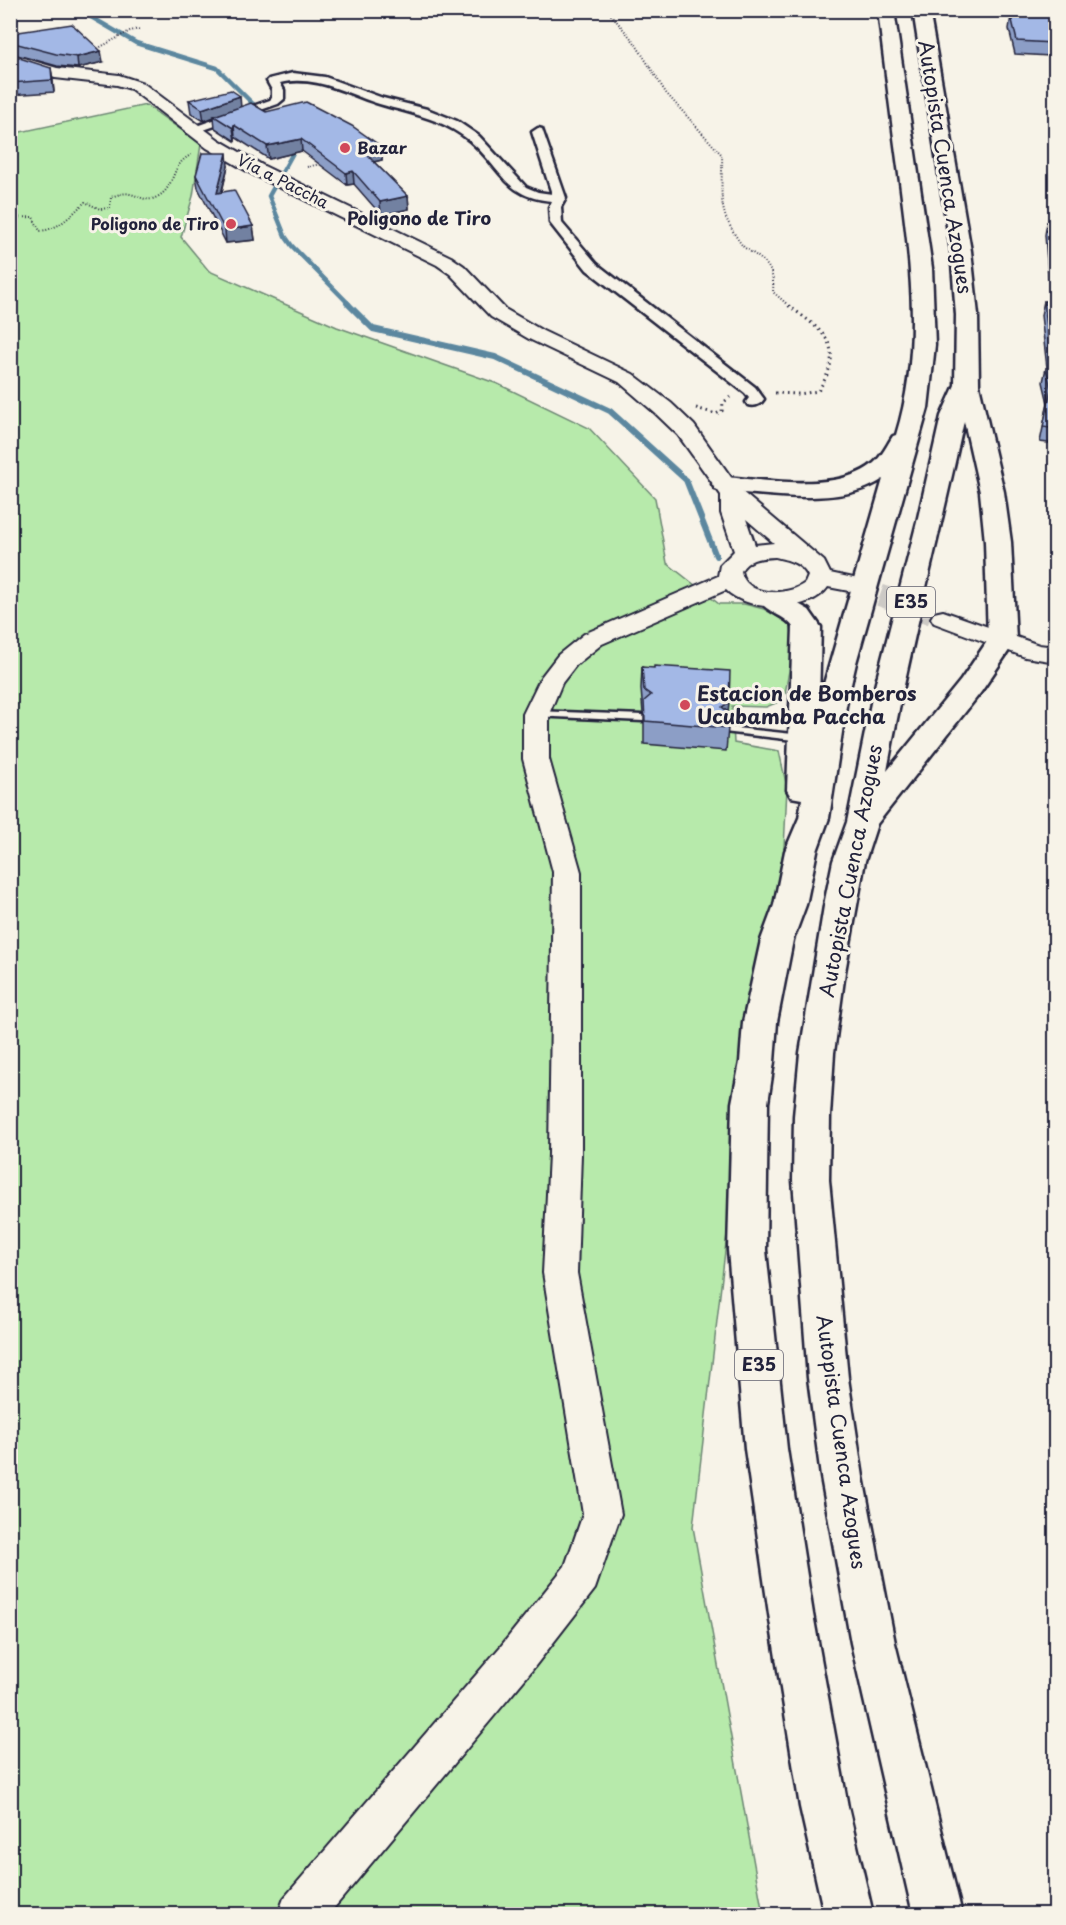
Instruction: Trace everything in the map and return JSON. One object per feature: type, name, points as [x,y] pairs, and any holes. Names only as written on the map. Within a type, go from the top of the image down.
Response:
[{"type":"highway","name":"Autopista Cuenca Azogues","points":[[848,1914],[824,1807],[791,1614],[766,1449],[747,1250],[750,1103],[767,980],[777,940],[790,905],[801,851],[814,818],[831,706],[842,663],[916,408],[924,345],[923,291],[886,10]]},
{"type":"highway","name":"Autopista Cuenca Azogues","points":[[921,10],[961,251],[966,307],[967,385],[953,416],[927,534],[886,698],[862,822],[849,861],[828,972],[813,1106],[812,1180],[828,1378],[842,1477],[873,1643],[938,1914]]},
{"type":"highway","points":[[862,822],[971,686],[1002,640],[998,542],[992,492],[967,385]]},
{"type":"highway","points":[[728,489],[814,489],[847,485],[873,475],[883,468],[911,424]]},
{"type":"highway","points":[[772,600],[799,616],[807,627],[802,738],[801,851]]},
{"type":"main road","name":"Vía a Paccha","points":[[10,59],[55,73],[119,80],[136,86],[191,130],[213,144],[278,179],[444,261],[457,270],[498,313],[527,331],[626,378],[686,430],[728,489],[813,563],[821,578]]},
{"type":"main road","name":"Vía a Paccha","points":[[728,489],[738,566]]},
{"type":"main road","points":[[300,1914],[514,1660],[581,1576],[603,1514],[585,1426],[560,1273],[565,1154],[567,872],[536,759],[536,714],[550,682],[567,660],[592,639],[775,550],[804,557]]},
{"type":"main road","points":[[738,566],[735,586],[745,593],[772,600],[800,597],[818,586],[821,578],[849,584]]},
{"type":"main road","points":[[943,618],[1034,652],[1056,655]]},
{"type":"street","points":[[191,130],[278,99],[278,90],[273,81],[293,76],[321,80],[379,100],[423,111],[453,124],[475,139],[522,190],[536,196],[560,198]]},
{"type":"street","points":[[538,132],[560,198],[555,207],[556,223],[592,267],[752,396]]},
{"type":"lane","points":[[536,714],[643,718]]},
{"type":"lane","points":[[726,730],[802,738]]},
{"type":"path","points":[[607,10],[635,43],[666,93],[722,155],[720,183],[728,222],[741,238],[743,246],[757,253],[770,269],[774,280],[773,292],[811,321],[830,345],[833,356],[832,366],[826,380],[818,390],[726,399],[722,411],[716,414],[700,407],[689,408],[692,423],[686,430]]},
{"type":"path","points":[[120,36],[140,29]]},
{"type":"path","points":[[10,218],[33,217],[38,222],[40,231],[49,231],[58,228],[85,202],[100,209],[110,208],[111,197],[124,192],[151,200],[167,191],[173,170],[180,160],[213,144]]},
{"type":"path","points":[[376,151],[386,148]]},
{"type":"path","points":[[307,167],[326,162]]},
{"type":"green space","points":[[146,105],[201,144],[193,196],[181,237],[209,271],[337,327],[498,384],[589,428],[655,498],[667,563],[719,604],[744,604],[764,609],[790,624],[794,642],[785,694],[781,701],[766,707],[732,706],[734,743],[779,751],[787,788],[784,848],[753,1010],[693,1527],[763,1914],[11,1914],[11,134]]},
{"type":"building","points":[[1013,10],[1056,10],[1056,65],[1053,43],[1017,41],[1011,16]]},
{"type":"building","points":[[72,24],[101,51],[77,57],[10,42],[10,32]]},
{"type":"building","points":[[10,55],[51,68],[52,80],[10,83],[10,72],[15,69],[10,70]]},
{"type":"building","points":[[231,90],[240,96],[202,109],[189,100]]},
{"type":"building","points":[[306,102],[352,126],[382,147],[363,151],[408,196],[380,202],[353,171],[346,173],[301,139],[267,146],[234,125],[233,128],[214,116],[251,103],[266,112]]},
{"type":"building","points":[[202,153],[227,153],[217,193],[234,190],[253,226],[225,230],[196,175]]},
{"type":"building","points":[[1047,222],[1056,222],[1056,429],[1043,427],[1051,389],[1046,368],[1052,368],[1044,301],[1053,302]]},
{"type":"building","points":[[654,666],[730,671],[729,702],[722,707],[728,712],[728,728],[645,721],[644,701],[651,695],[644,690],[642,667],[654,668]]},
{"type":"waterway","points":[[79,10],[136,43],[217,68],[261,112]]},
{"type":"waterway","points":[[288,145],[294,151],[269,196],[285,236],[292,246],[349,304]]},
{"type":"waterway","points":[[347,303],[373,329],[495,357],[610,411],[686,480],[716,556]]},
{"type":"tunnel","points":[[849,584],[943,618]]},
{"type":"place","name":"Bazar","points":[[345,148]]},
{"type":"place","name":"Poligono de Tiro","points":[[231,224]]},
{"type":"place","name":"Estacion de Bomberos Ucubamba Paccha","points":[[685,705]]},
{"type":"district","name":"Poligono de Tiro","points":[[419,219]]}]
